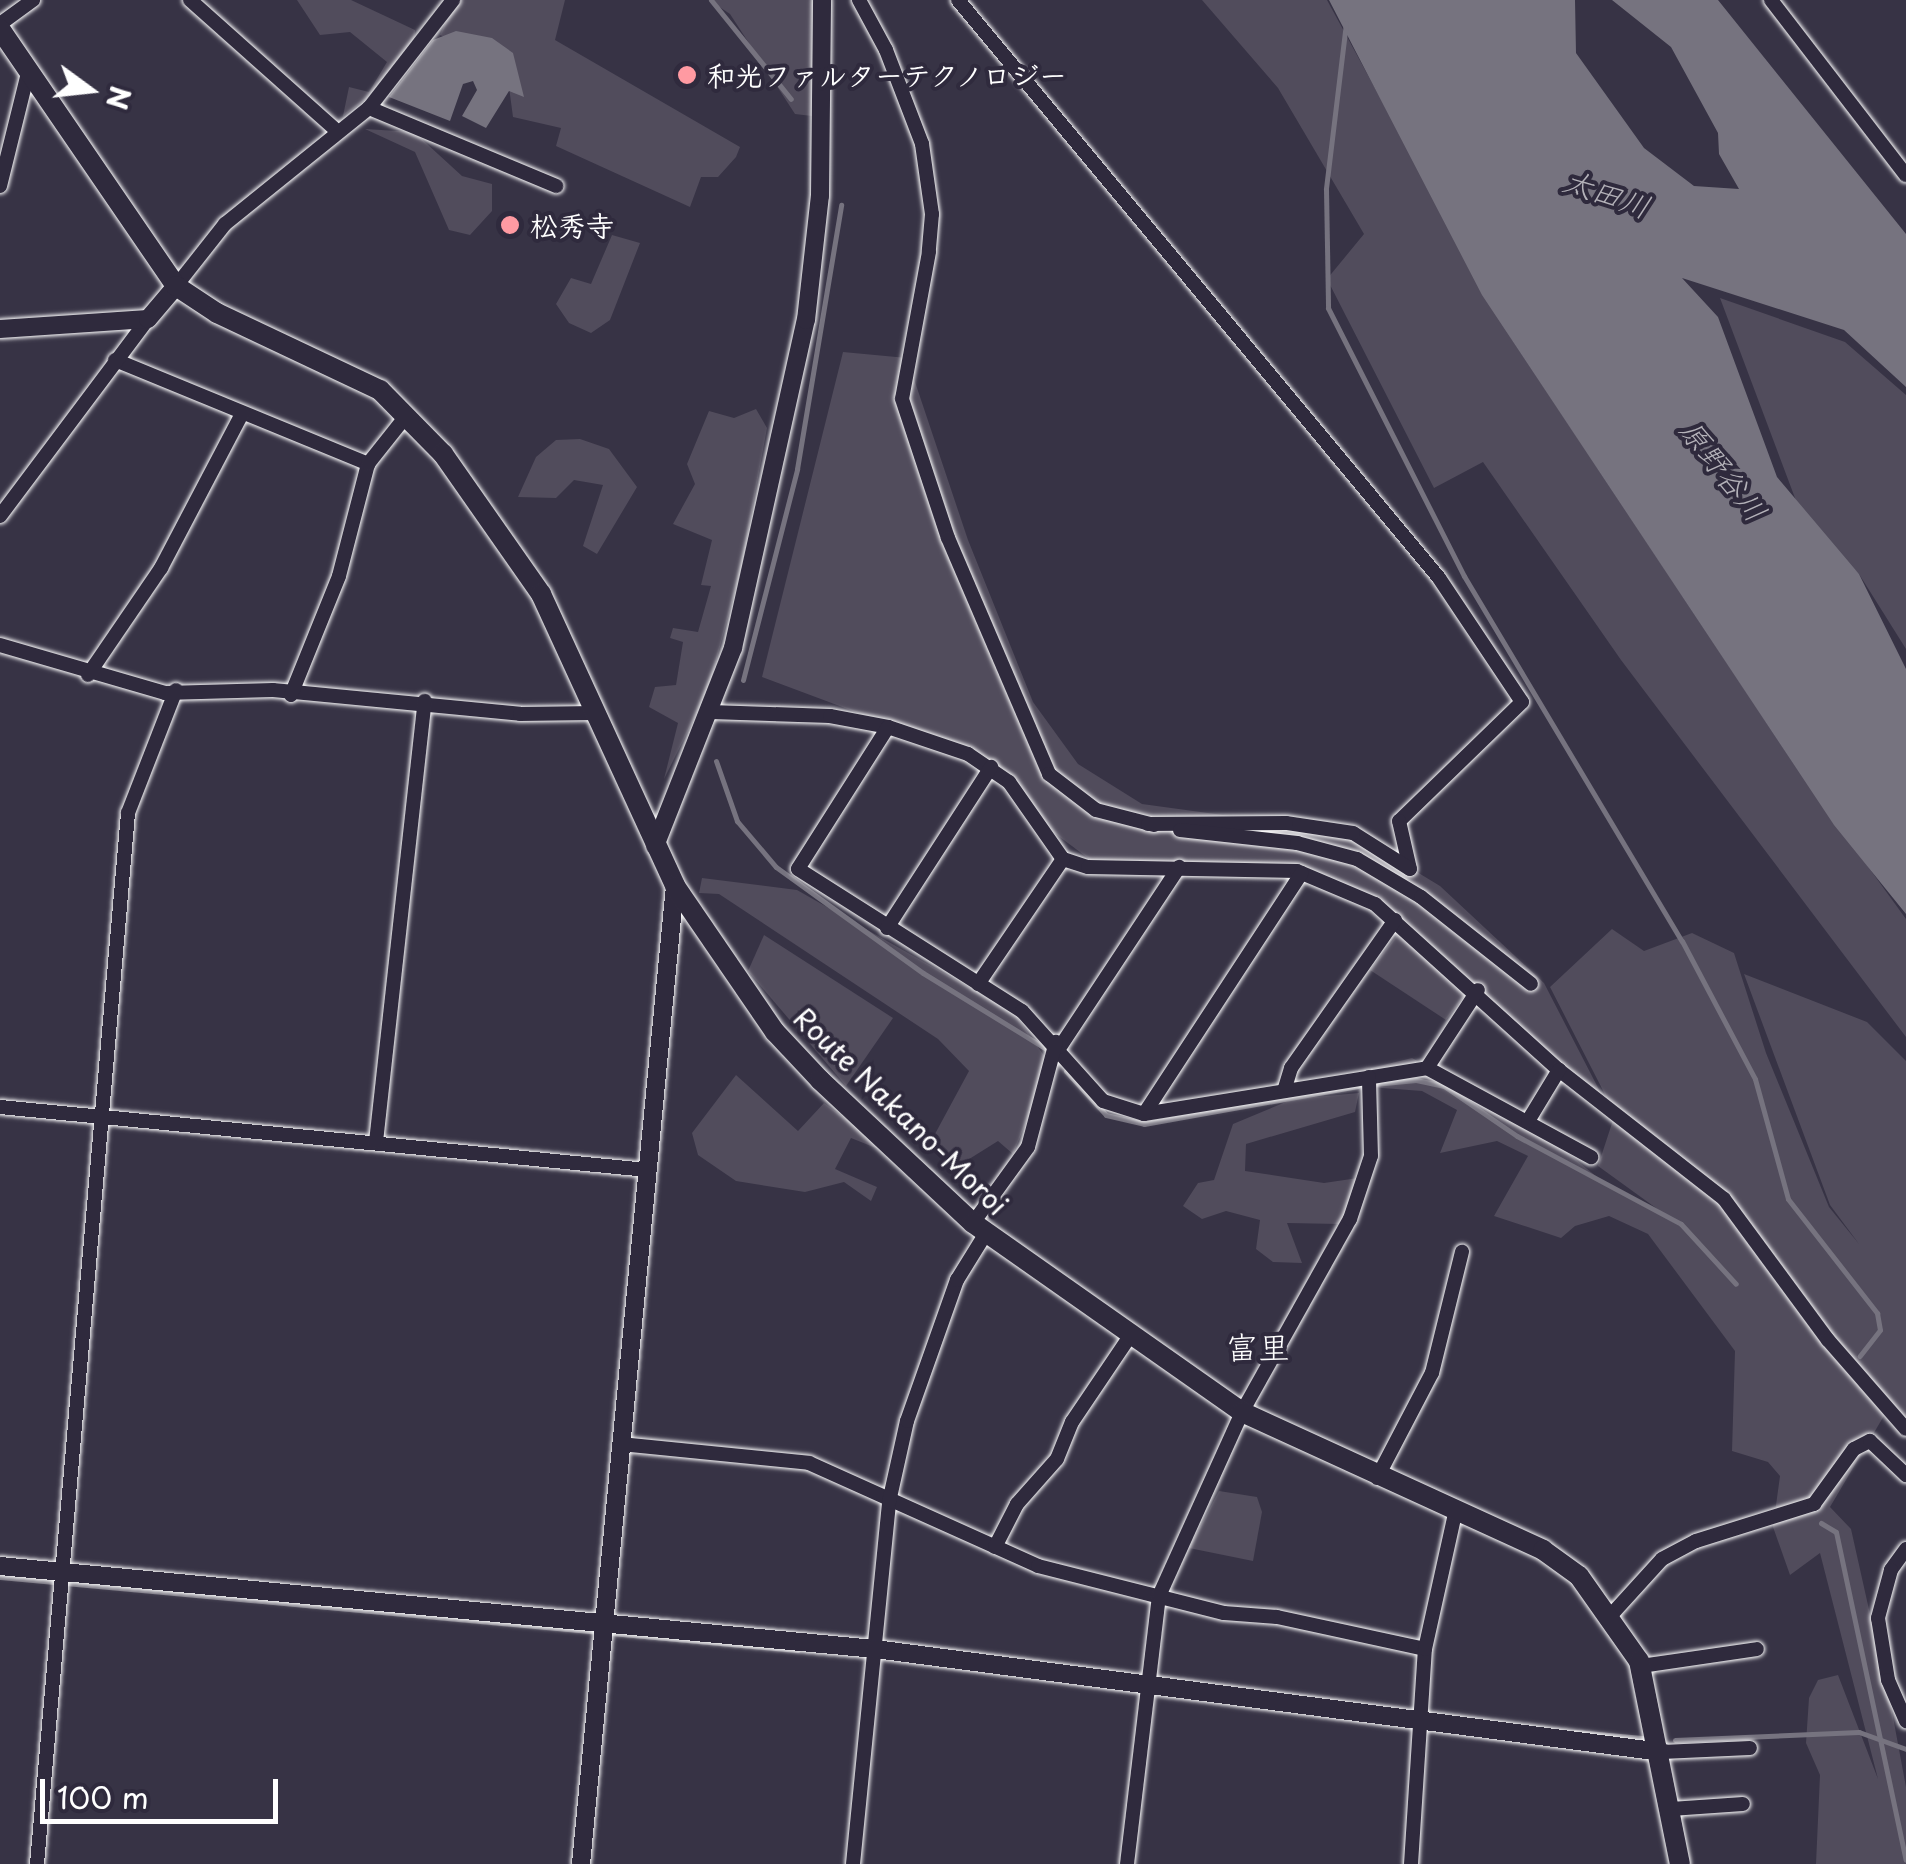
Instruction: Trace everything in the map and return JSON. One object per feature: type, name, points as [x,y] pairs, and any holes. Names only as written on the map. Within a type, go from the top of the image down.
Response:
[{"type":"main road","name":"Route Nakano-Moroi","points":[[0,26],[28,73],[176,286],[217,314],[380,390],[406,415],[516,552],[675,886],[775,1032],[980,1228],[1242,1412],[1455,1514],[1543,1550],[1580,1576],[1612,1614],[1641,1666],[1662,1752],[1680,1864]]},
{"type":"street","points":[[0,26],[33,0]]},
{"type":"street","points":[[190,0],[338,132]]},
{"type":"street","points":[[0,516],[115,360],[225,224],[369,108],[452,0]]},
{"type":"street","points":[[655,846],[733,648],[806,320],[820,196],[822,0]]},
{"type":"street","points":[[859,0],[886,50],[925,165],[930,252],[902,399],[948,538],[1049,774],[1096,810],[1148,824],[1297,842],[1358,859],[1421,897],[1530,984]]},
{"type":"street","points":[[958,0],[1439,578],[1522,702],[1399,820],[1410,869],[1353,833],[1286,822],[1148,824]]},
{"type":"street","points":[[1771,0],[1906,175]]},
{"type":"street","points":[[0,186],[28,73]]},
{"type":"street","points":[[369,108],[556,186]]},
{"type":"street","points":[[0,330],[148,318]]},
{"type":"street","points":[[115,360],[368,464]]},
{"type":"street","points":[[88,675],[161,568],[242,414]]},
{"type":"street","points":[[291,696],[338,576],[368,464],[406,415]]},
{"type":"street","points":[[0,645],[88,675],[176,690],[425,701],[520,714],[594,713]]},
{"type":"street","points":[[36,1864],[128,813],[176,690]]},
{"type":"street","points":[[376,1142],[425,701]]},
{"type":"street","points":[[711,712],[830,716],[888,727],[991,767],[1009,782],[1063,859],[1088,867],[1302,873],[1345,888],[1395,920],[1478,990],[1560,1070],[1724,1199],[1828,1340],[1906,1429]]},
{"type":"street","points":[[888,727],[798,869],[978,984],[1058,1044],[1103,1100],[1144,1114],[1284,1091],[1369,1082],[1427,1068],[1591,1157]]},
{"type":"street","points":[[888,928],[991,767]]},
{"type":"street","points":[[978,984],[1063,859]]},
{"type":"street","points":[[853,1864],[889,1502],[907,1420],[956,1280],[980,1228],[1028,1147],[1058,1044],[1179,868]]},
{"type":"street","points":[[1144,1114],[1302,873]]},
{"type":"street","points":[[581,1864],[675,886]]},
{"type":"street","points":[[1284,1091],[1291,1068],[1395,920]]},
{"type":"street","points":[[1427,1068],[1478,990]]},
{"type":"street","points":[[1528,1122],[1560,1070]]},
{"type":"street","points":[[1127,1864],[1146,1684],[1160,1596],[1242,1412],[1358,1197],[1371,1156],[1369,1082]]},
{"type":"street","points":[[0,1107],[647,1170]]},
{"type":"street","points":[[1377,1478],[1432,1373],[1462,1252]]},
{"type":"street","points":[[994,1547],[1017,1504],[1057,1460],[1072,1422],[1132,1333]]},
{"type":"street","points":[[1612,1614],[1662,1559],[1696,1541],[1814,1504],[1854,1448],[1870,1440],[1906,1475]]},
{"type":"street","points":[[620,1444],[809,1463],[1038,1566],[1160,1596],[1425,1649]]},
{"type":"street","points":[[1411,1864],[1424,1718],[1425,1649],[1455,1514]]},
{"type":"street","points":[[1906,1548],[1891,1570],[1878,1618],[1888,1680],[1906,1721]]},
{"type":"street","points":[[0,1566],[875,1648],[1662,1752],[1750,1748]]},
{"type":"street","points":[[1641,1666],[1757,1649]]},
{"type":"street","points":[[1671,1809],[1743,1804]]},
{"type":"shaded area","points":[[297,0],[351,0],[415,30],[414,46],[366,99],[343,116],[349,87],[369,92],[387,62],[350,32],[320,35]]},
{"type":"shaded area","points":[[456,0],[565,0],[555,40],[740,147],[736,157],[718,177],[701,177],[690,207],[556,146],[561,128],[513,117],[506,65],[440,35]]},
{"type":"shaded area","points":[[709,0],[816,0],[812,116],[795,114],[730,14]]},
{"type":"shaded area","points":[[1202,0],[1327,0],[1511,338],[1798,770],[1906,919],[1906,1037],[1621,660],[1483,462],[1434,488],[1327,279],[1364,234],[1278,88]]},
{"type":"shaded area","points":[[365,129],[414,132],[462,176],[492,184],[492,211],[470,235],[449,230],[415,152]]},
{"type":"shaded area","points":[[612,235],[640,243],[610,320],[591,333],[569,323],[556,304],[571,278],[591,284]]},
{"type":"shaded area","points":[[1720,298],[1845,342],[1906,395],[1906,649],[1859,574],[1801,514]]},
{"type":"shaded area","points":[[843,352],[907,358],[968,540],[1033,702],[1078,764],[1142,804],[1353,833],[1440,886],[1544,983],[1609,1109],[1418,939],[1345,888],[1254,867],[1100,867],[1033,817],[1009,782],[968,754],[762,677]]},
{"type":"shaded area","points":[[756,409],[767,428],[742,565],[708,691],[664,779],[678,723],[649,707],[655,687],[676,685],[683,642],[670,638],[673,628],[698,632],[711,586],[701,585],[712,540],[673,524],[695,484],[687,464],[709,411],[734,418]]},
{"type":"shaded area","points":[[580,439],[609,449],[637,487],[597,554],[583,546],[603,485],[574,480],[556,498],[518,497],[536,457],[556,440]]},
{"type":"shaded area","points":[[702,878],[797,890],[1014,1013],[1050,1064],[1013,1154],[998,1141],[958,1166],[929,1145],[969,1071],[938,1039],[719,894],[699,893]]},
{"type":"shaded area","points":[[1612,929],[1644,951],[1692,933],[1734,953],[1766,1053],[1829,1207],[1859,1244],[1830,1205],[1744,974],[1867,1022],[1906,1061],[1906,1425],[1888,1409],[1830,1507],[1851,1529],[1893,1717],[1906,1787],[1906,1864],[1816,1864],[1820,1775],[1806,1743],[1809,1698],[1818,1680],[1838,1675],[1878,1779],[1820,1553],[1790,1575],[1773,1527],[1780,1476],[1768,1462],[1732,1451],[1735,1351],[1648,1234],[1609,1216],[1575,1226],[1561,1238],[1494,1216],[1528,1156],[1497,1141],[1440,1153],[1457,1110],[1422,1091],[1369,1087],[1371,1068],[1412,1058],[1528,1121],[1602,1181],[1685,1229],[1598,1166],[1615,1114],[1550,987]]},
{"type":"shaded area","points":[[1398,934],[1468,991],[1446,1020],[1370,970]]},
{"type":"shaded area","points":[[764,935],[893,1018],[846,1086],[748,971]]},
{"type":"shaded area","points":[[736,1075],[798,1131],[824,1103],[878,1143],[881,1150],[851,1138],[835,1169],[877,1187],[871,1201],[844,1182],[805,1192],[736,1181],[698,1155],[692,1133]]},
{"type":"shaded area","points":[[1359,1093],[1355,1112],[1246,1144],[1245,1171],[1324,1183],[1358,1178],[1358,1197],[1339,1224],[1287,1223],[1302,1263],[1273,1262],[1256,1249],[1260,1220],[1226,1211],[1202,1219],[1183,1206],[1198,1183],[1214,1180],[1233,1124],[1293,1099]]},
{"type":"shaded area","points":[[1219,1491],[1257,1497],[1262,1512],[1253,1561],[1189,1548]]},
{"type":"water","points":[[1329,0],[1575,0],[1576,53],[1644,148],[1694,186],[1739,189],[1719,154],[1718,133],[1671,47],[1612,0],[1718,0],[1906,234],[1906,387],[1844,330],[1682,278],[1718,317],[1777,477],[1859,574],[1906,669],[1906,914],[1834,825],[1482,295]]},
{"type":"water","points":[[456,31],[492,38],[513,53],[524,97],[509,91],[486,128],[462,116],[477,90],[473,81],[463,84],[450,121],[389,97],[433,40]]},
{"type":"waterway","points":[[711,0],[791,99]]},
{"type":"waterway","points":[[1346,23],[1326,189],[1328,308],[1464,576],[1682,941],[1755,1079],[1788,1199],[1877,1313],[1880,1330],[1860,1356]]},
{"type":"waterway","points":[[743,680],[797,469],[841,205]]},
{"type":"waterway","points":[[716,761],[737,821],[776,867],[923,973],[1048,1050]]},
{"type":"waterway","points":[[1066,1071],[1106,1115],[1144,1124],[1358,1086]]},
{"type":"waterway","points":[[1374,1084],[1416,1080],[1444,1086],[1517,1136],[1681,1224],[1736,1284]]},
{"type":"waterway","points":[[1821,1523],[1836,1532],[1906,1860]]},
{"type":"waterway","points":[[0,1577],[798,1650]]},
{"type":"waterway","points":[[1575,1732],[1642,1738]]},
{"type":"waterway","points":[[1675,1740],[1859,1732],[1906,1749]]},
{"type":"place","name":"和光ファルターテクノロジー","points":[[687,75]]},
{"type":"place","name":"松秀寺","points":[[510,225]]},
{"type":"district","name":"富里","points":[[1258,1346]]},
{"type":"water label","name":"太田川","points":[[1607,193]]},
{"type":"water label","name":"原野谷川","points":[[1724,470]]}]
